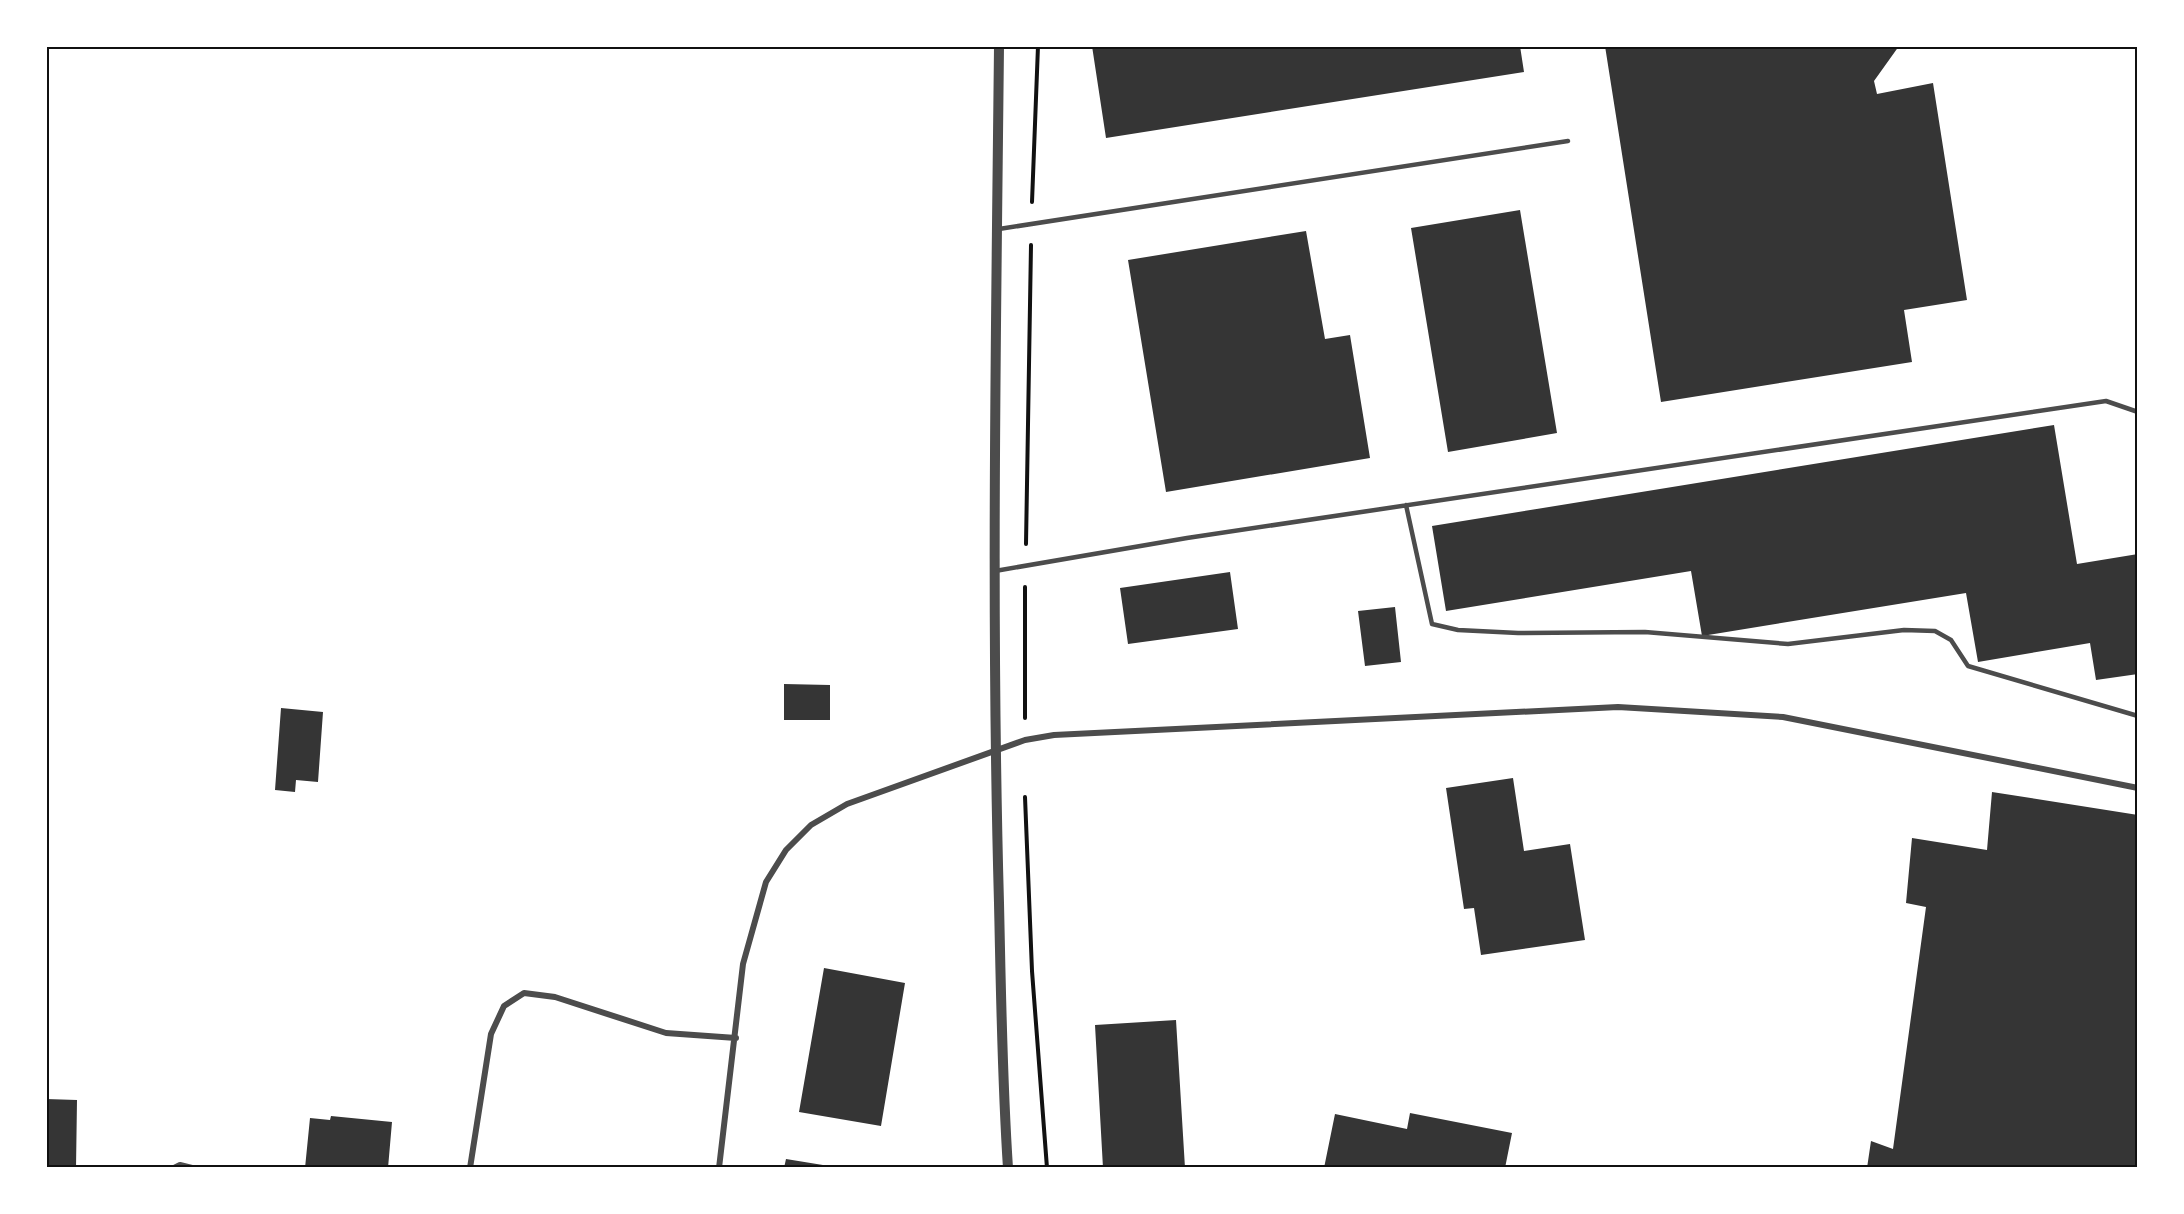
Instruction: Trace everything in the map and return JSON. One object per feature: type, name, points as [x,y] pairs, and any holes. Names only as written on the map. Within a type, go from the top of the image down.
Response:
[{"type":"street","points":[[999,46],[993,571],[994,753],[1008,1167]]},
{"type":"street","points":[[719,1167],[743,964],[766,882],[786,850],[811,825],[847,804],[1025,740],[1054,735],[1618,707],[1783,717],[2138,788]]},
{"type":"street","points":[[470,1167],[491,1034],[504,1006],[524,993],[555,997],[666,1033],[736,1038]]},
{"type":"street","points":[[174,1167],[180,1165],[192,1167]]},
{"type":"lane","points":[[997,229],[1568,141]]},
{"type":"lane","points":[[993,571],[1406,505],[2106,401],[2138,412]]},
{"type":"lane","points":[[1406,505],[1432,624],[1518,633],[1645,632],[1788,644],[1904,630],[1935,631],[1952,640],[1968,666],[2138,716]]},
{"type":"path","points":[[1025,740],[1025,565],[1038,46]]},
{"type":"path","points":[[1025,790],[1032,971],[1047,1167]]},
{"type":"building","points":[[1092,46],[1520,46],[1524,72],[1106,138]]},
{"type":"building","points":[[1605,46],[1899,46],[1874,81],[1877,94],[1933,83],[1967,300],[1904,310],[1912,362],[1661,402]]},
{"type":"building","points":[[1520,210],[1557,433],[1448,452],[1411,228]]},
{"type":"building","points":[[1306,231],[1325,339],[1350,335],[1370,458],[1166,492],[1128,260]]},
{"type":"building","points":[[2054,425],[2077,564],[2138,554],[2138,674],[2096,680],[2090,643],[1978,662],[1966,593],[1702,636],[1691,571],[1446,611],[1432,526]]},
{"type":"building","points":[[1230,572],[1238,629],[1128,644],[1120,588]]},
{"type":"building","points":[[1395,607],[1401,662],[1365,666],[1358,611]]},
{"type":"building","points":[[784,684],[830,685],[830,720],[784,720]]},
{"type":"building","points":[[281,708],[323,712],[318,782],[296,780],[295,792],[275,790]]},
{"type":"building","points":[[1513,778],[1524,851],[1570,844],[1585,940],[1481,955],[1474,908],[1464,909],[1446,788]]},
{"type":"building","points":[[1992,792],[2138,815],[2138,1168],[1867,1168],[1871,1141],[1893,1149],[1926,907],[1906,903],[1912,838],[1987,850]]},
{"type":"building","points":[[824,968],[905,983],[881,1126],[799,1112]]},
{"type":"building","points":[[1176,1020],[1185,1168],[1103,1168],[1095,1025]]},
{"type":"building","points":[[46,1099],[77,1100],[76,1168],[46,1168]]},
{"type":"building","points":[[1410,1113],[1512,1133],[1505,1168],[1324,1168],[1335,1114],[1407,1129]]},
{"type":"building","points":[[331,1116],[392,1122],[388,1168],[305,1168],[310,1118],[330,1120]]},
{"type":"building","points":[[786,1159],[829,1166],[828,1168],[784,1168]]}]
